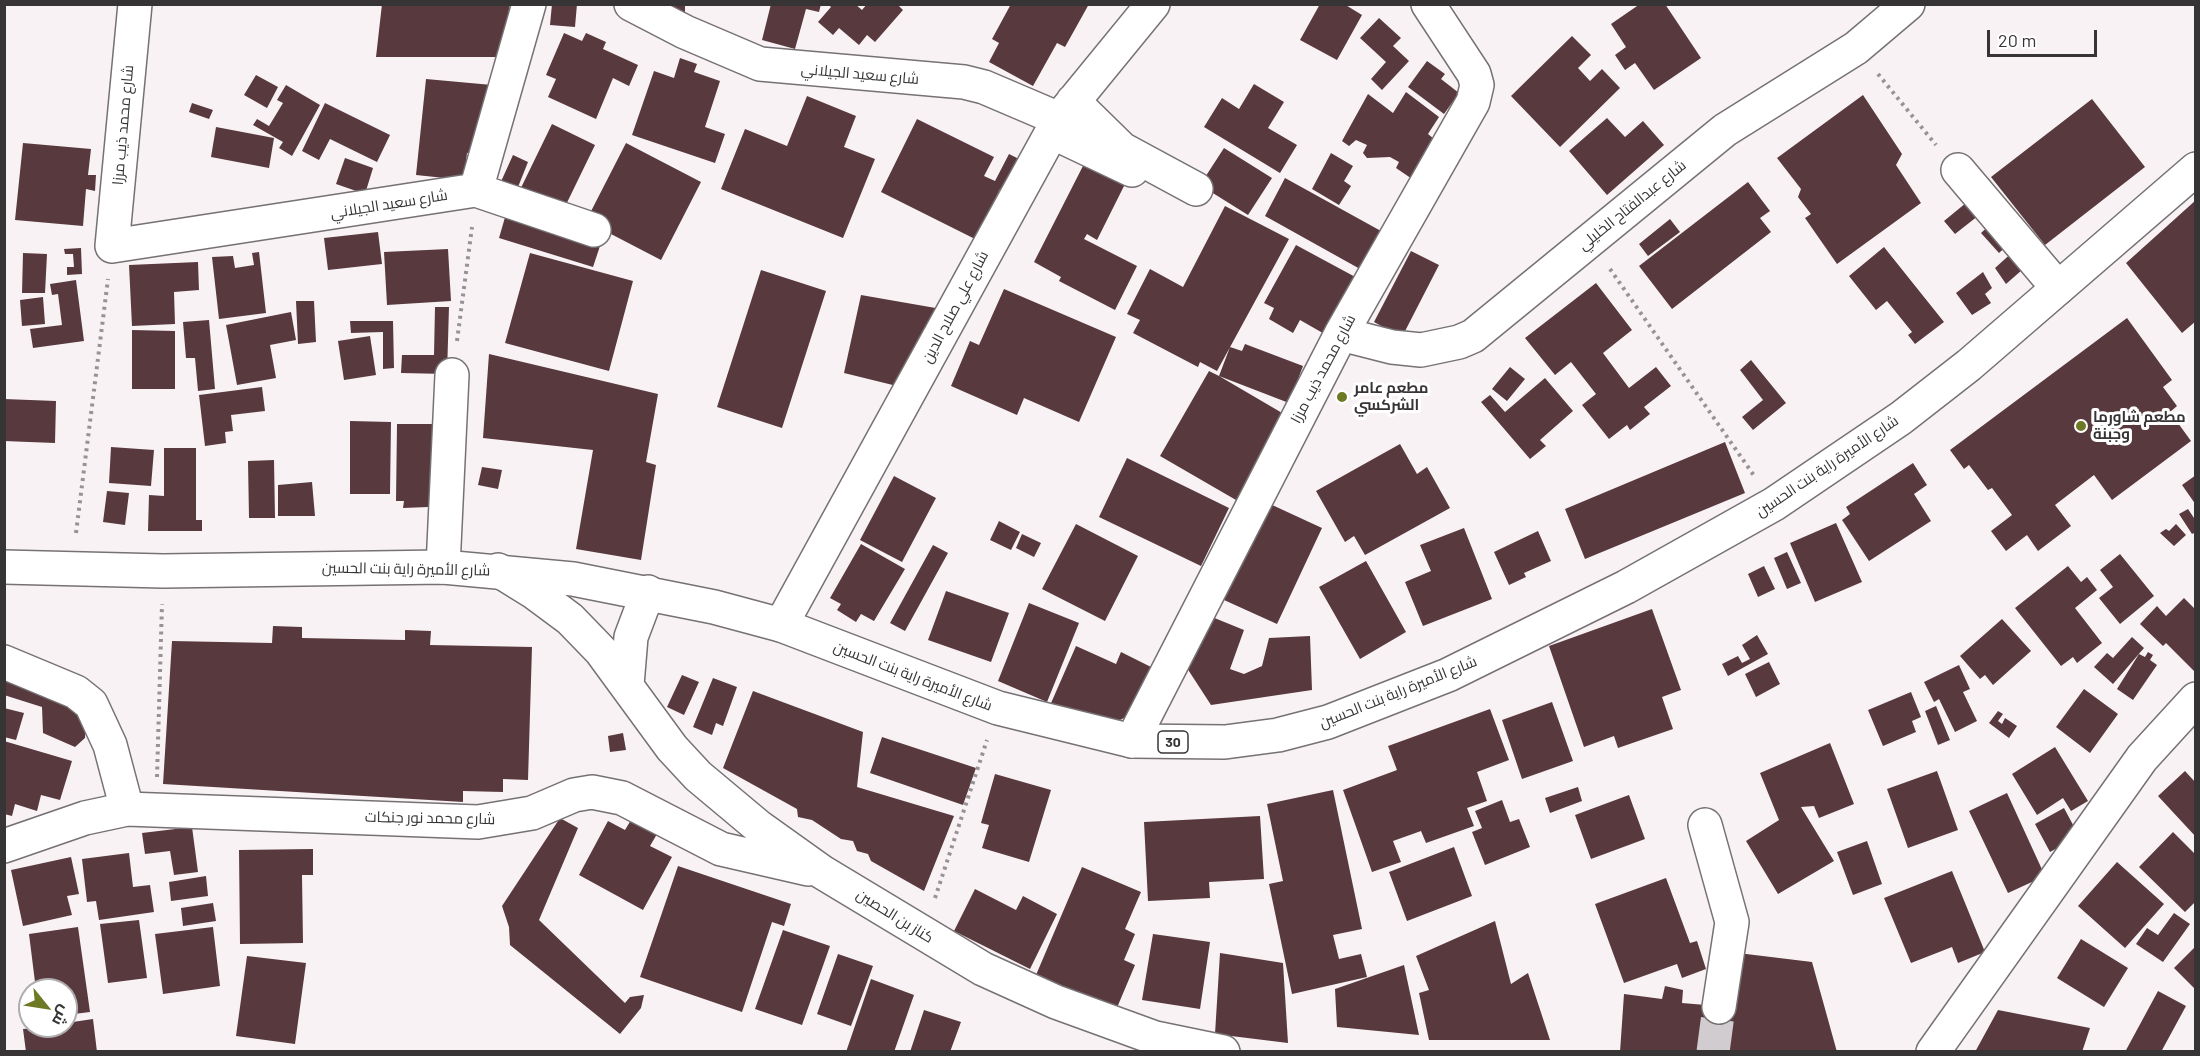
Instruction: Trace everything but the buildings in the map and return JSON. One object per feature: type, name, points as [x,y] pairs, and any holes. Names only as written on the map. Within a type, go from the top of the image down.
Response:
[{"type":"street","name":"شارع محمد ذيب مرزا","points":[[112,246],[135,4]]},
{"type":"street","points":[[529,4],[476,190],[594,230]]},
{"type":"street","name":"شارع سعيد الجيلاني","points":[[631,4],[685,32],[760,64],[964,82],[984,87],[1061,117],[1146,177]]},
{"type":"street","name":"شارع علي صلاح الدين","points":[[780,626],[1029,171],[1061,117],[1153,4]]},
{"type":"street","name":"شارع محمد ذيب مرزا","points":[[1132,741],[1341,334],[1475,94],[1474,74],[1428,4]]},
{"type":"street","name":"شارع عبدالفتاح الخليلي","points":[[1341,334],[1408,350],[1434,349],[1459,342],[1494,320],[1589,239],[1725,130],[1856,48],[1908,4]]},
{"type":"street","points":[[1061,117],[1196,189]]},
{"type":"street","points":[[1958,170],[2058,288]]},
{"type":"street","name":"شارع الأميرة راية بنت الحسين","points":[[4,567],[162,571],[443,567],[498,570],[648,592],[780,626],[998,708],[1132,741],[1225,742],[1278,735],[1328,722],[1448,675],[1626,587],[1774,504],[1901,418],[1969,365],[2196,170]]},
{"type":"street","name":"شارع سعيد الجيلاني","points":[[112,246],[476,190]]},
{"type":"street","points":[[443,567],[452,375]]},
{"type":"street","name":"كناز بن الحصين","points":[[498,570],[535,592],[570,619],[601,651],[672,747],[698,776],[759,827],[822,872],[983,969],[1056,1002],[1155,1038],[1223,1052]]},
{"type":"street","points":[[627,685],[631,637],[648,592]]},
{"type":"street","points":[[4,662],[76,692],[90,704],[141,809]]},
{"type":"street","points":[[1933,1052],[2142,758],[2196,699]]},
{"type":"street","name":"شارع محمد نور جنكات","points":[[4,846],[85,818],[141,809],[478,822],[532,813],[573,795],[592,792],[622,798],[721,849],[822,872]]},
{"type":"street","points":[[1705,825],[1732,922],[1719,1007]]},
{"type":"path","points":[[1856,48],[1958,170]]},
{"type":"path","points":[[452,375],[476,190]]},
{"type":"path","points":[[1589,239],[1774,504]]},
{"type":"path","points":[[71,567],[112,246]]},
{"type":"path","points":[[141,809],[162,571]]},
{"type":"path","points":[[923,934],[998,708]]},
{"type":"tunnel","points":[[1713,1052],[1719,1007]]},
{"type":"place","name":"مطعم عامر الشركسي","points":[[1342,397]]},
{"type":"place","name":"مطعم شاورما وجبنة","points":[[2081,426]]}]
